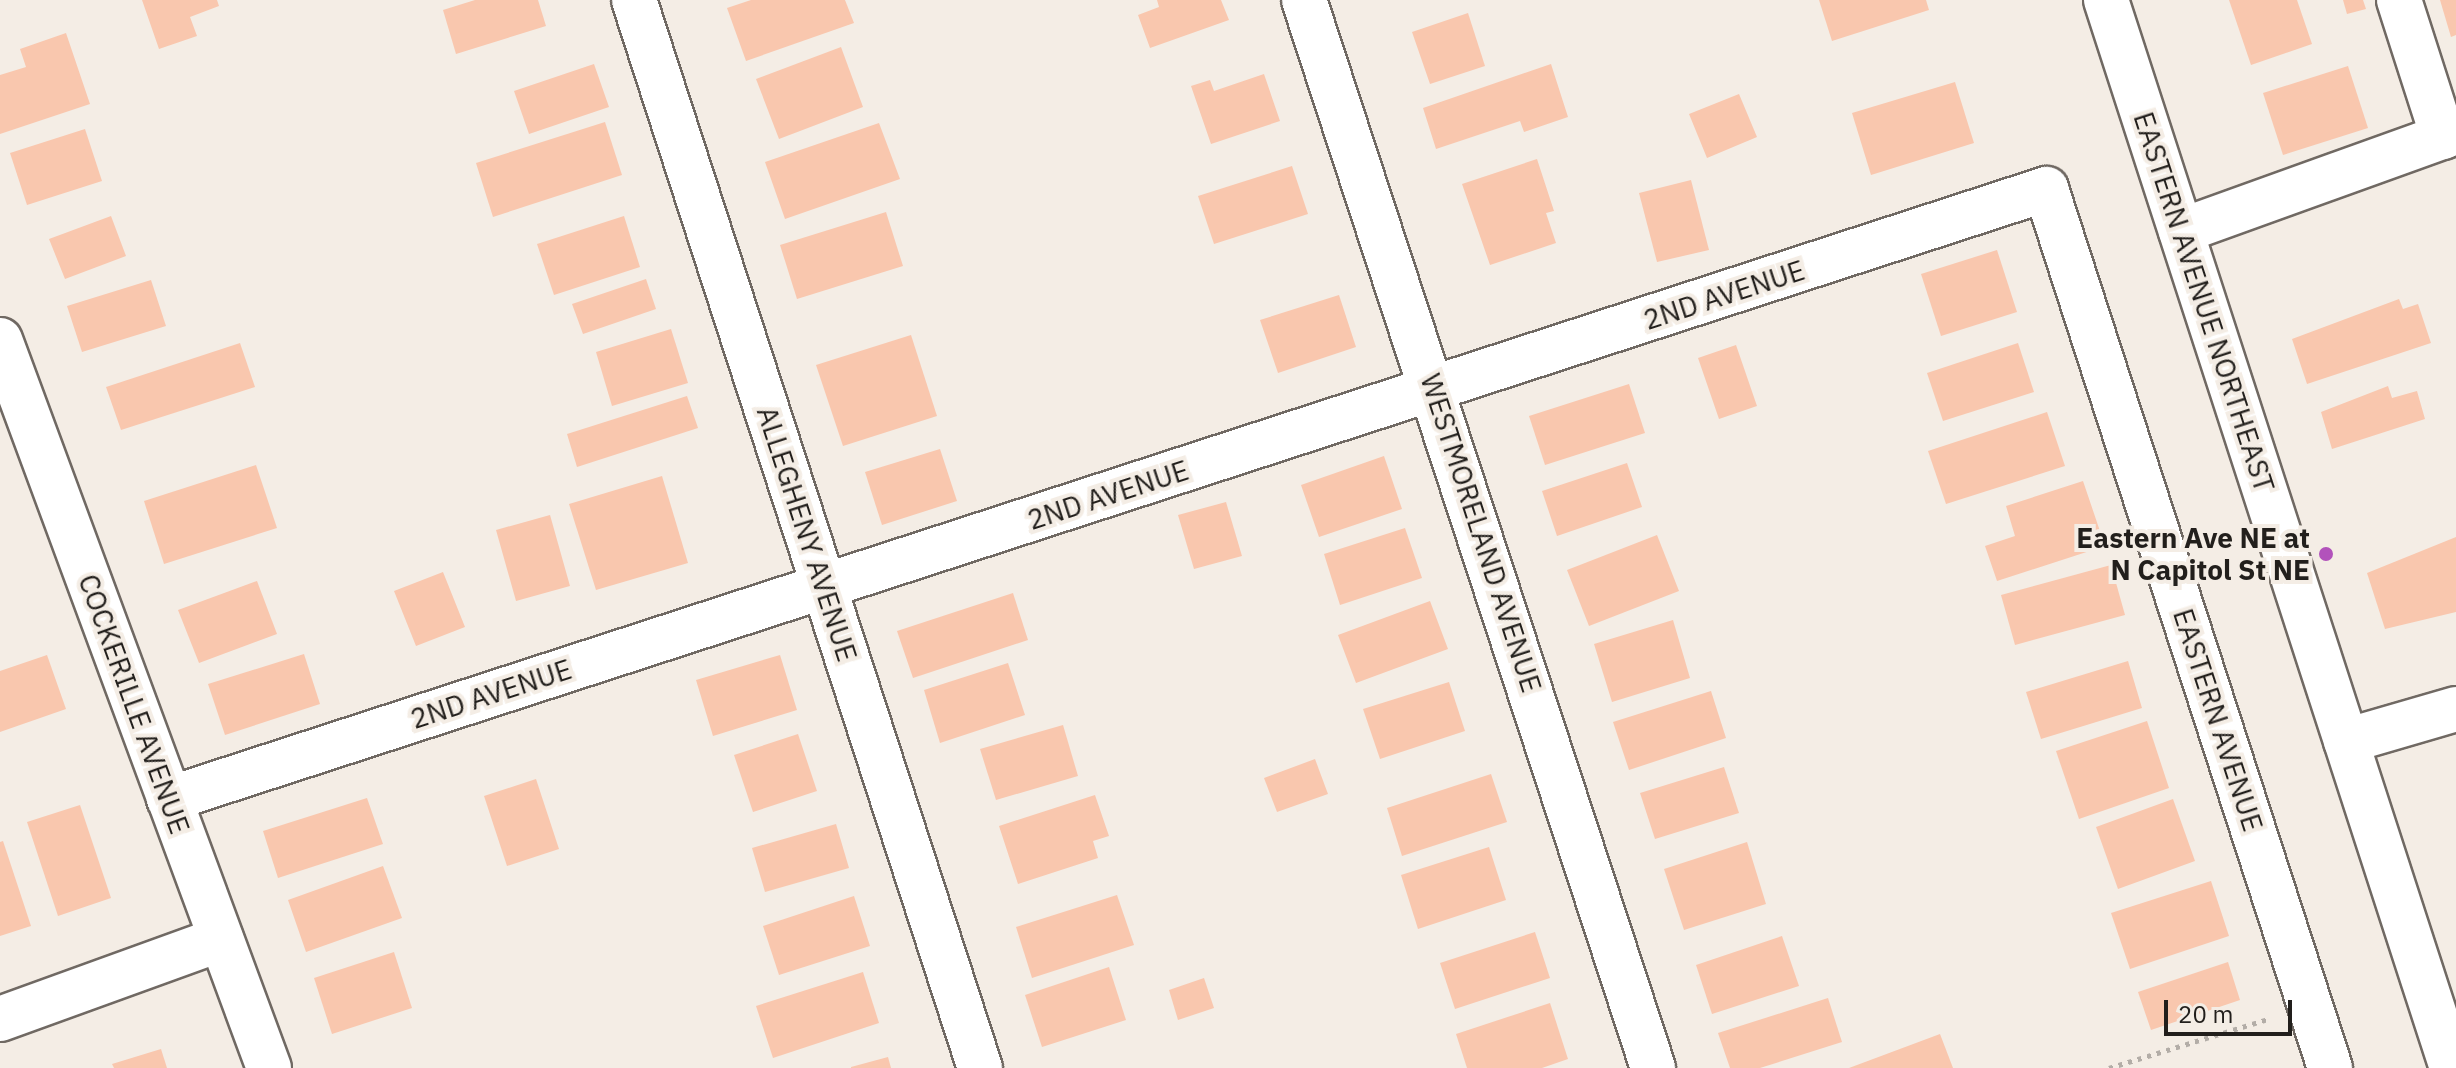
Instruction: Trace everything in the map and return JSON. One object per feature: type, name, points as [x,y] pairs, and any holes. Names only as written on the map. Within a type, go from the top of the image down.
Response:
[{"type":"street","name":"ALLEGHENY AVENUE","points":[[634,0],[980,1068]]},
{"type":"street","name":"WESTMORELAND AVENUE","points":[[1304,0],[1436,390],[1653,1068]]},
{"type":"street","name":"EASTERN AVENUE NORTHEAST","points":[[2106,0],[2452,1068]]},
{"type":"street","points":[[2181,231],[2450,134],[2399,0]]},
{"type":"street","name":"2ND AVENUE","points":[[169,799],[1436,390],[2046,189]]},
{"type":"street","name":"EASTERN AVENUE","points":[[2046,189],[2330,1068]]},
{"type":"street","name":"COCKERILLE AVENUE","points":[[0,340],[269,1068]]},
{"type":"street","points":[[2346,741],[2456,709]]},
{"type":"street","points":[[0,1019],[221,939]]},
{"type":"path","points":[[2109,1068],[2310,1006]]},
{"type":"building","points":[[142,0],[217,0],[219,6],[190,17],[197,36],[159,49]]},
{"type":"building","points":[[475,0],[538,0],[546,26],[456,54],[443,10]]},
{"type":"building","points":[[751,0],[845,0],[854,23],[746,61],[727,8]]},
{"type":"building","points":[[1157,0],[1221,0],[1229,20],[1150,48],[1138,15],[1159,7]]},
{"type":"building","points":[[1819,0],[1926,0],[1929,10],[1832,41]]},
{"type":"building","points":[[2229,0],[2297,0],[2312,44],[2251,65]]},
{"type":"building","points":[[2343,0],[2363,0],[2366,9],[2347,14]]},
{"type":"building","points":[[2440,0],[2456,0],[2456,35],[2451,37]]},
{"type":"building","points":[[1468,13],[1485,66],[1430,84],[1412,32]]},
{"type":"building","points":[[66,33],[90,104],[0,134],[0,75],[26,67],[20,49]]},
{"type":"building","points":[[841,47],[863,107],[779,139],[756,79]]},
{"type":"building","points":[[594,64],[609,107],[529,134],[514,91]]},
{"type":"building","points":[[1551,64],[1568,117],[1524,132],[1520,121],[1436,149],[1423,108]]},
{"type":"building","points":[[2348,66],[2368,128],[2283,155],[2263,93]]},
{"type":"building","points":[[1264,74],[1280,121],[1211,144],[1191,86],[1210,80],[1214,91]]},
{"type":"building","points":[[1955,82],[1974,143],[1871,175],[1852,113]]},
{"type":"building","points":[[1739,94],[1757,137],[1707,158],[1689,114]]},
{"type":"building","points":[[605,122],[622,175],[493,217],[476,163]]},
{"type":"building","points":[[879,123],[900,179],[785,219],[765,162]]},
{"type":"building","points":[[85,129],[102,181],[27,205],[10,153]]},
{"type":"building","points":[[1537,159],[1554,211],[1546,213],[1556,243],[1490,265],[1462,184]]},
{"type":"building","points":[[1292,166],[1308,214],[1214,244],[1198,196]]},
{"type":"building","points":[[1691,180],[1709,250],[1657,262],[1639,193]]},
{"type":"building","points":[[886,212],[903,266],[797,299],[780,245]]},
{"type":"building","points":[[111,216],[126,256],[65,279],[49,239]]},
{"type":"building","points":[[624,216],[640,267],[554,295],[537,244]]},
{"type":"building","points":[[1997,250],[2017,312],[1941,336],[1921,274]]},
{"type":"building","points":[[646,279],[656,309],[583,334],[572,304]]},
{"type":"building","points":[[151,280],[166,326],[82,352],[67,306]]},
{"type":"building","points":[[1339,295],[1356,347],[1278,373],[1260,320]]},
{"type":"building","points":[[2399,299],[2403,309],[2418,304],[2431,343],[2307,384],[2292,339]]},
{"type":"building","points":[[671,329],[688,383],[612,406],[596,352]]},
{"type":"building","points":[[911,335],[937,416],[843,446],[816,365]]},
{"type":"building","points":[[240,343],[255,387],[121,430],[106,387]]},
{"type":"building","points":[[2018,343],[2034,392],[1943,421],[1927,373]]},
{"type":"building","points":[[1736,345],[1757,406],[1719,419],[1698,358]]},
{"type":"building","points":[[1629,384],[1645,433],[1545,465],[1529,416]]},
{"type":"building","points":[[2388,386],[2392,398],[2417,391],[2425,419],[2332,449],[2321,412]]},
{"type":"building","points":[[687,396],[698,428],[577,467],[567,434]]},
{"type":"building","points":[[2047,412],[2065,466],[1946,504],[1928,451]]},
{"type":"building","points":[[940,449],[957,501],[882,525],[865,472]]},
{"type":"building","points":[[1384,456],[1402,509],[1319,537],[1301,485]]},
{"type":"building","points":[[1627,463],[1642,507],[1557,536],[1542,491]]},
{"type":"building","points":[[256,465],[277,528],[164,564],[144,501]]},
{"type":"building","points":[[662,476],[688,563],[596,590],[569,504]]},
{"type":"building","points":[[2083,481],[2105,546],[1997,581],[1985,546],[2015,536],[2006,506]]},
{"type":"building","points":[[1226,502],[1242,556],[1194,569],[1178,515]]},
{"type":"building","points":[[550,515],[570,586],[516,601],[496,530]]},
{"type":"building","points":[[1405,528],[1422,578],[1340,605],[1324,554]]},
{"type":"building","points":[[1657,535],[1679,591],[1589,626],[1567,570]]},
{"type":"building","points":[[2456,537],[2456,612],[2385,629],[2367,573]]},
{"type":"building","points":[[2111,565],[2125,615],[2015,645],[2001,595]]},
{"type":"building","points":[[443,572],[465,627],[416,646],[394,591]]},
{"type":"building","points":[[257,581],[277,634],[199,663],[178,610]]},
{"type":"building","points":[[1013,593],[1028,640],[913,678],[897,631]]},
{"type":"building","points":[[1430,601],[1448,649],[1356,683],[1338,635]]},
{"type":"building","points":[[1673,620],[1690,678],[1612,702],[1594,644]]},
{"type":"building","points":[[304,654],[320,704],[225,735],[208,684]]},
{"type":"building","points":[[47,655],[66,709],[0,732],[0,671]]},
{"type":"building","points":[[780,655],[797,710],[713,736],[696,680]]},
{"type":"building","points":[[2128,661],[2142,708],[2041,739],[2026,692]]},
{"type":"building","points":[[1008,663],[1025,715],[940,743],[924,690]]},
{"type":"building","points":[[1449,682],[1465,731],[1380,759],[1363,709]]},
{"type":"building","points":[[1711,691],[1726,738],[1629,770],[1613,722]]},
{"type":"building","points":[[2147,721],[2169,788],[2079,819],[2056,751]]},
{"type":"building","points":[[1063,725],[1078,776],[996,800],[980,749]]},
{"type":"building","points":[[798,734],[817,791],[753,812],[734,755]]},
{"type":"building","points":[[1315,759],[1328,794],[1277,812],[1264,778]]},
{"type":"building","points":[[1724,767],[1739,813],[1655,839],[1640,793]]},
{"type":"building","points":[[1491,774],[1507,822],[1402,856],[1387,808]]},
{"type":"building","points":[[536,779],[559,849],[507,866],[484,796]]},
{"type":"building","points":[[1095,795],[1109,836],[1093,841],[1098,858],[1018,884],[999,826]]},
{"type":"building","points":[[367,798],[383,844],[278,878],[263,831]]},
{"type":"building","points":[[2173,799],[2195,861],[2118,889],[2096,827]]},
{"type":"building","points":[[80,805],[111,898],[58,916],[27,822]]},
{"type":"building","points":[[836,824],[849,868],[765,892],[752,848]]},
{"type":"building","points":[[3,841],[31,926],[0,936],[0,842]]},
{"type":"building","points":[[1747,842],[1766,904],[1684,930],[1664,869]]},
{"type":"building","points":[[1489,847],[1506,900],[1418,929],[1401,875]]},
{"type":"building","points":[[383,866],[402,918],[306,952],[288,900]]},
{"type":"building","points":[[2211,881],[2229,936],[2130,969],[2111,913]]},
{"type":"building","points":[[1117,895],[1134,945],[1032,978],[1016,927]]},
{"type":"building","points":[[854,896],[870,946],[779,975],[763,926]]},
{"type":"building","points":[[1535,932],[1550,978],[1455,1009],[1440,963]]},
{"type":"building","points":[[1782,936],[1799,986],[1712,1014],[1696,965]]},
{"type":"building","points":[[394,952],[412,1008],[332,1034],[314,978]]},
{"type":"building","points":[[2228,962],[2240,1000],[2151,1030],[2138,992]]},
{"type":"building","points":[[1109,967],[1126,1020],[1042,1047],[1025,995]]},
{"type":"building","points":[[863,972],[879,1023],[773,1058],[756,1006]]},
{"type":"building","points":[[1204,978],[1214,1008],[1178,1020],[1169,990]]},
{"type":"building","points":[[1828,998],[1842,1042],[1760,1068],[1730,1068],[1718,1033]]},
{"type":"building","points":[[1550,1003],[1568,1059],[1542,1068],[1467,1068],[1456,1034]]},
{"type":"building","points":[[1940,1034],[1953,1068],[1849,1068]]},
{"type":"building","points":[[161,1049],[167,1068],[114,1068],[112,1064]]},
{"type":"building","points":[[888,1057],[891,1068],[851,1068],[851,1067]]},
{"type":"place","name":"Eastern Ave NE at N Capitol St NE","points":[[2326,554]]}]
